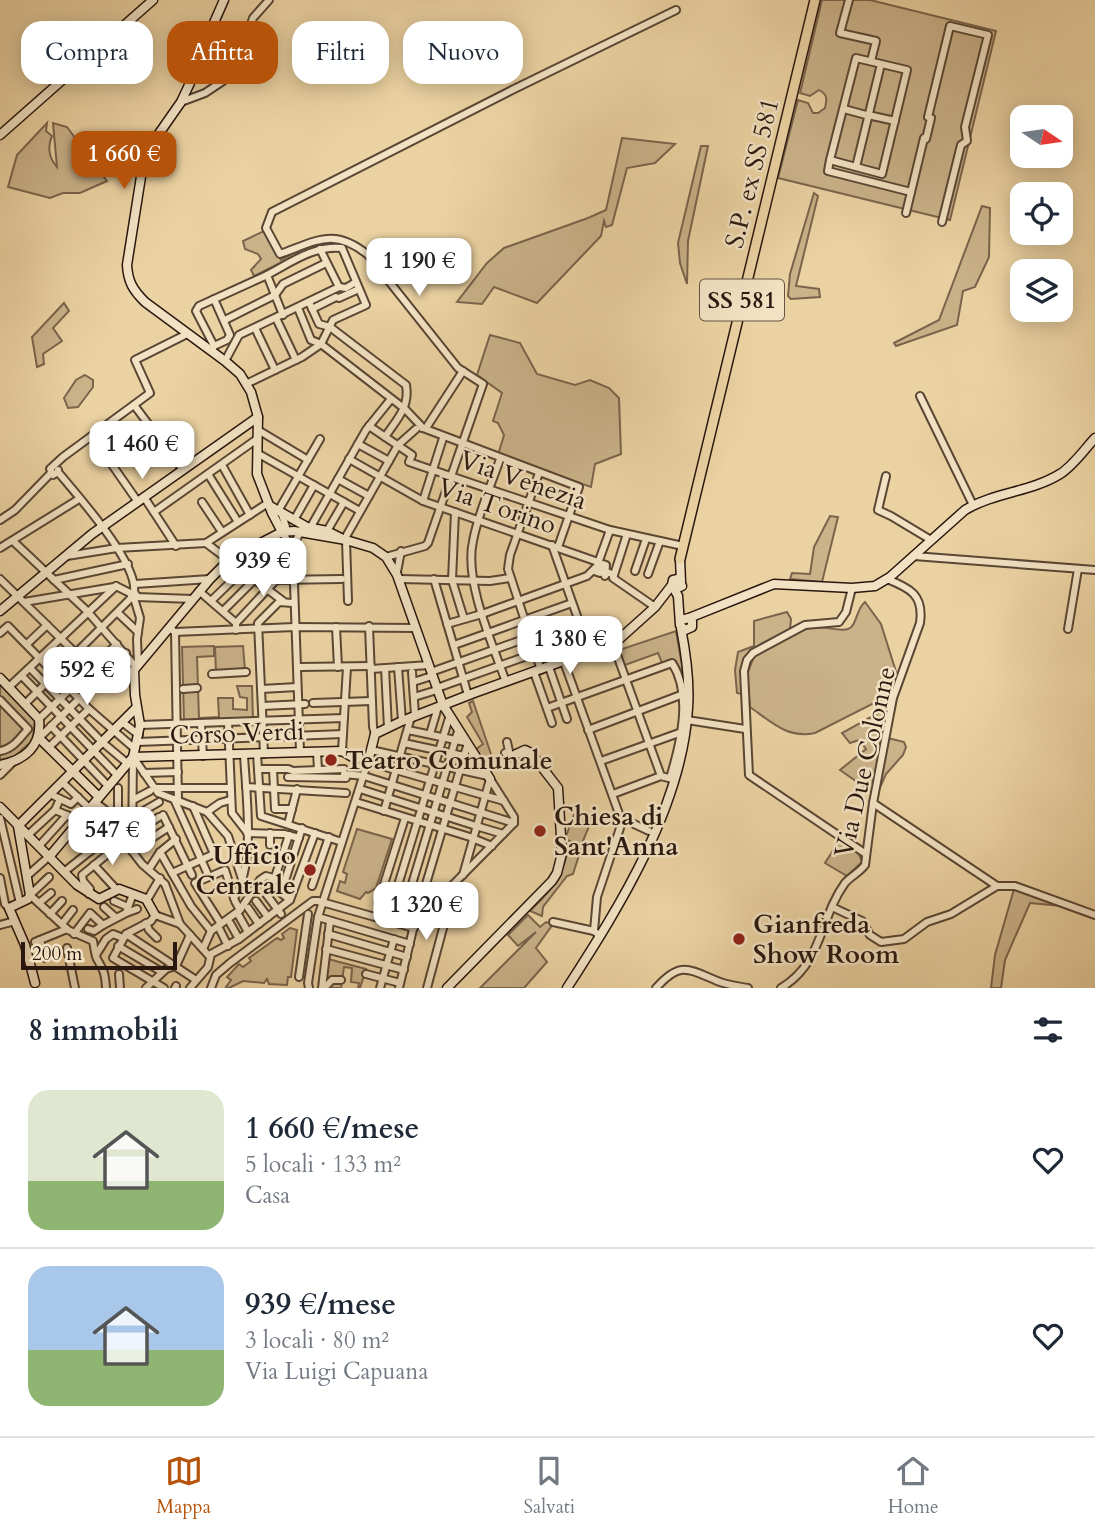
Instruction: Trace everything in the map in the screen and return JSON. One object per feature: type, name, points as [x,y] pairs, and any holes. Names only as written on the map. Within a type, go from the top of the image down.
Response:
[{"type":"main road","name":"S.P. ex SS 581","points":[[680,559],[815,0]]},
{"type":"street","points":[[0,135],[153,0]]},
{"type":"street","points":[[224,0],[181,102],[151,145],[143,164],[127,265],[128,280],[135,292],[187,334],[213,348],[240,374],[251,392],[258,417],[257,474],[293,549],[293,627],[297,688],[305,704]]},
{"type":"street","points":[[181,102],[205,93],[235,71],[253,18],[269,0]]},
{"type":"street","points":[[849,0],[840,33],[876,41],[870,61]]},
{"type":"street","points":[[67,556],[117,548],[206,543],[250,514],[274,509],[305,529],[376,550],[394,554],[425,546],[442,507],[484,384],[463,371],[359,248],[339,238],[326,238],[280,254],[266,228],[272,212],[676,10]]},
{"type":"street","points":[[906,213],[931,118],[928,117],[950,26],[988,35],[965,127],[969,140],[961,145],[942,222]]},
{"type":"street","points":[[831,160],[882,174],[907,70],[856,58],[828,171],[911,192]]},
{"type":"street","points":[[856,167],[881,64]]},
{"type":"street","points":[[844,109],[895,121]]},
{"type":"street","points":[[300,247],[304,254]]},
{"type":"street","points":[[213,348],[196,311],[199,306],[267,275],[304,254],[320,249],[342,248],[366,305],[333,320],[321,344],[296,360],[246,384]]},
{"type":"street","points":[[320,249],[339,287]]},
{"type":"street","points":[[225,320],[275,296],[283,284],[326,263]]},
{"type":"street","points":[[267,275],[296,360]]},
{"type":"street","points":[[310,306],[339,287],[358,286]]},
{"type":"street","points":[[225,360],[239,335],[298,308],[336,297],[358,286]]},
{"type":"street","points":[[213,348],[227,340],[230,335],[214,299]]},
{"type":"street","points":[[310,306],[319,324],[330,327],[406,385],[408,397],[405,409],[385,437]]},
{"type":"street","points":[[298,308],[311,340],[321,344],[405,409],[418,426],[443,438],[579,487],[555,546],[565,584],[590,653]]},
{"type":"street","points":[[256,328],[275,370]]},
{"type":"street","points":[[0,518],[15,510],[55,471],[63,457],[150,393],[135,360],[187,334]]},
{"type":"street","points":[[418,426],[426,428],[463,371]]},
{"type":"street","points":[[920,396],[973,505]]},
{"type":"street","points":[[293,549],[330,494],[369,426],[391,399]]},
{"type":"street","points":[[134,405],[183,470]]},
{"type":"street","points":[[0,611],[21,599],[46,573],[102,528],[258,417]]},
{"type":"street","name":"Via Venezia","points":[[369,426],[412,455],[409,462],[610,530],[683,546]]},
{"type":"street","points":[[348,601],[345,540],[398,445],[418,426]]},
{"type":"street","points":[[258,435],[308,460]]},
{"type":"street","points":[[154,512],[222,465],[258,435]]},
{"type":"street","points":[[92,436],[154,512],[176,546]]},
{"type":"street","points":[[423,502],[443,438]]},
{"type":"street","points":[[687,623],[748,593],[774,584],[852,588],[875,586],[887,579],[973,505],[1057,476],[1095,438]]},
{"type":"street","points":[[274,509],[320,439]]},
{"type":"street","points":[[358,444],[389,461]]},
{"type":"street","points":[[257,453],[360,512]]},
{"type":"street","name":"Via Torino","points":[[349,459],[423,502],[598,562]]},
{"type":"street","points":[[500,459],[472,543],[473,580],[506,682]]},
{"type":"street","points":[[222,465],[250,514]]},
{"type":"street","points":[[55,471],[128,564],[133,595],[138,607],[136,708],[139,725],[134,749],[132,851],[169,890],[180,924],[203,949],[212,954]]},
{"type":"street","points":[[539,473],[510,555],[508,569],[537,652],[552,723]]},
{"type":"street","points":[[208,474],[238,522]]},
{"type":"street","points":[[886,476],[878,510],[931,540]]},
{"type":"street","points":[[338,478],[369,496]]},
{"type":"street","points":[[294,520],[314,485]]},
{"type":"street","points":[[0,548],[79,499]]},
{"type":"street","points":[[202,502],[222,532]]},
{"type":"street","points":[[327,531],[344,502]]},
{"type":"street","points":[[455,512],[452,580],[464,619]]},
{"type":"street","points":[[136,667],[172,630],[192,598],[228,561],[283,529],[327,531],[345,540]]},
{"type":"street","points":[[447,624],[587,576],[598,562],[610,530]]},
{"type":"street","points":[[627,534],[613,578],[655,607]]},
{"type":"street","points":[[635,571],[646,539]]},
{"type":"street","points":[[13,541],[87,611],[136,667]]},
{"type":"street","points":[[648,574],[660,541]]},
{"type":"street","points":[[206,543],[283,601],[293,603]]},
{"type":"street","points":[[394,554],[399,578],[437,689],[440,706],[456,735],[466,744],[514,817],[514,822],[418,920],[414,928]]},
{"type":"street","points":[[394,554],[399,578]]},
{"type":"street","points":[[914,556],[1095,570]]},
{"type":"street","points":[[567,988],[597,933],[615,911],[656,828],[681,757],[687,720],[684,645],[687,623],[676,585],[680,559]]},
{"type":"street","points":[[54,580],[128,564]]},
{"type":"street","points":[[594,570],[600,573],[603,564],[606,565],[605,576],[607,572],[614,575]]},
{"type":"street","points":[[1069,629],[1078,569]]},
{"type":"street","points":[[211,601],[242,571]]},
{"type":"street","points":[[399,578],[510,578]]},
{"type":"street","points":[[0,579],[100,677]]},
{"type":"street","points":[[25,704],[133,595],[210,579]]},
{"type":"street","points":[[236,626],[267,587],[276,580],[342,579]]},
{"type":"street","points":[[434,579],[468,695]]},
{"type":"street","name":"Via Due Colonne","points":[[781,988],[792,982],[810,961],[846,881],[860,873],[865,865],[873,803],[893,698],[922,611],[911,591],[887,579]]},
{"type":"street","points":[[223,611],[254,580]]},
{"type":"street","points":[[375,734],[468,695],[613,644],[676,585]]},
{"type":"street","points":[[21,599],[116,586],[133,595],[192,598]]},
{"type":"street","points":[[9,687],[116,586]]},
{"type":"street","points":[[852,588],[846,612],[839,622],[805,625],[754,653],[747,660],[744,671],[745,729],[749,775],[866,854]]},
{"type":"street","points":[[199,590],[236,626]]},
{"type":"street","points":[[283,601],[258,623],[264,736],[258,769],[261,816],[342,842]]},
{"type":"street","points":[[454,645],[572,603]]},
{"type":"street","points":[[118,613],[138,632]]},
{"type":"street","points":[[413,682],[431,671],[578,620]]},
{"type":"street","points":[[26,644],[47,625]]},
{"type":"street","points":[[0,633],[8,626],[89,709],[134,749]]},
{"type":"street","points":[[172,630],[236,626],[259,629],[369,626],[415,628]]},
{"type":"street","points":[[309,988],[320,900],[356,802],[375,734],[369,626]]},
{"type":"street","points":[[336,627],[338,667]]},
{"type":"street","points":[[172,630],[177,724],[176,800],[209,877]]},
{"type":"street","points":[[414,697],[583,636]]},
{"type":"street","points":[[0,765],[16,762],[34,746],[39,734],[39,719],[117,644]]},
{"type":"street","points":[[613,644],[661,776]]},
{"type":"street","points":[[51,648],[90,688]]},
{"type":"street","points":[[39,734],[51,726],[126,653]]},
{"type":"street","points":[[564,662],[622,822],[597,897],[597,933]]},
{"type":"street","points":[[547,708],[672,663],[685,693],[672,779]]},
{"type":"street","points":[[300,667],[398,667],[431,671]]},
{"type":"street","points":[[342,751],[347,667]]},
{"type":"street","points":[[398,667],[402,721]]},
{"type":"street","points":[[30,668],[102,742],[134,749],[177,740],[343,734]]},
{"type":"street","points":[[385,668],[388,728]]},
{"type":"street","points":[[541,670],[562,703],[568,719]]},
{"type":"street","points":[[212,674],[246,672]]},
{"type":"street","points":[[384,811],[413,716],[412,672]]},
{"type":"street","points":[[22,676],[117,775]]},
{"type":"street","points":[[0,678],[39,719]]},
{"type":"street","points":[[183,689],[197,688]]},
{"type":"street","points":[[261,689],[297,688]]},
{"type":"street","points":[[588,730],[685,693]]},
{"type":"street","points":[[0,700],[28,729],[39,734],[73,771],[94,803]]},
{"type":"street","points":[[262,706],[372,701]]},
{"type":"street","points":[[300,752],[298,720],[305,704]]},
{"type":"street","points":[[430,734],[440,706]]},
{"type":"street","points":[[1,828],[16,824],[50,794],[61,779],[73,771],[136,708]]},
{"type":"street","points":[[49,747],[89,709]]},
{"type":"street","points":[[387,921],[449,718]]},
{"type":"street","points":[[139,725],[344,719]]},
{"type":"street","points":[[687,720],[745,729]]},
{"type":"street","points":[[122,722],[152,790],[208,812],[228,836],[243,882]]},
{"type":"street","points":[[228,722],[232,813],[247,832],[299,838]]},
{"type":"street","points":[[201,724],[203,756]]},
{"type":"street","points":[[51,726],[107,788]]},
{"type":"street","points":[[0,751],[6,751],[15,744],[28,729]]},
{"type":"street","points":[[408,730],[443,738],[456,735]]},
{"type":"street","points":[[601,761],[679,733]]},
{"type":"street","points":[[400,924],[456,735]]},
{"type":"street","points":[[505,752],[509,751],[507,742]]},
{"type":"street","points":[[404,743],[464,756]]},
{"type":"street","points":[[366,974],[400,986],[466,744]]},
{"type":"street","points":[[27,876],[47,859],[77,824],[117,775],[134,749]]},
{"type":"street","name":"Corso Verdi","points":[[134,749],[177,756],[342,751],[354,758],[369,756]]},
{"type":"street","points":[[369,756],[401,755],[487,775],[527,750],[558,788],[562,853],[557,873],[545,889],[447,988]]},
{"type":"street","points":[[317,752],[318,770]]},
{"type":"street","points":[[234,898],[243,882],[246,862],[244,755]]},
{"type":"street","points":[[369,756],[397,769],[505,801]]},
{"type":"street","points":[[0,775],[12,763]]},
{"type":"street","points":[[258,769],[318,770],[364,776],[514,822]]},
{"type":"street","points":[[273,769],[275,809],[292,809]]},
{"type":"street","points":[[288,769],[288,789]]},
{"type":"street","points":[[144,773],[178,772]]},
{"type":"street","points":[[288,777],[345,774]]},
{"type":"street","points":[[463,875],[474,825],[485,796],[487,775]]},
{"type":"street","points":[[613,794],[661,776],[672,779]]},
{"type":"street","points":[[61,779],[78,797],[94,803],[121,825]]},
{"type":"street","points":[[133,800],[152,790],[178,787],[229,788]]},
{"type":"street","points":[[246,787],[346,793]]},
{"type":"street","points":[[107,788],[133,789]]},
{"type":"street","points":[[79,841],[118,811],[118,788]]},
{"type":"street","points":[[288,824],[297,789]]},
{"type":"street","points":[[360,789],[503,834]]},
{"type":"street","points":[[50,794],[71,804],[78,797]]},
{"type":"street","points":[[28,835],[55,810],[60,800]]},
{"type":"street","points":[[208,812],[220,803],[230,800]]},
{"type":"street","points":[[64,872],[121,825],[159,802]]},
{"type":"street","points":[[356,802],[492,846]]},
{"type":"street","points":[[873,803],[997,886]]},
{"type":"street","points":[[172,873],[214,854],[192,806]]},
{"type":"street","points":[[55,810],[67,815],[77,824]]},
{"type":"street","points":[[1,812],[39,846],[47,859],[89,894],[99,899],[116,888]]},
{"type":"street","points":[[1,812],[3,842],[20,903]]},
{"type":"street","points":[[39,846],[67,815]]},
{"type":"street","points":[[89,894],[90,889],[83,881],[82,875],[131,835],[161,816],[176,839],[192,875]]},
{"type":"street","points":[[391,907],[378,903],[405,818]]},
{"type":"street","points":[[16,824],[30,895],[68,929],[93,941],[96,955],[106,974],[106,988]]},
{"type":"street","points":[[634,824],[649,831]]},
{"type":"street","points":[[132,851],[169,827]]},
{"type":"street","points":[[291,899],[281,892],[302,828]]},
{"type":"street","points":[[270,833],[270,845]]},
{"type":"street","points":[[190,988],[208,967],[212,954],[279,912],[291,899],[315,833]]},
{"type":"street","points":[[203,949],[211,931],[239,913],[260,880],[265,876],[274,880],[289,835]]},
{"type":"street","points":[[312,886],[328,838]]},
{"type":"street","points":[[149,869],[160,852],[176,839]]},
{"type":"street","points":[[160,852],[191,906],[211,931]]},
{"type":"street","points":[[94,865],[116,888],[147,900],[155,915],[180,924]]},
{"type":"street","points":[[228,946],[221,927],[195,883],[225,870],[248,932]]},
{"type":"street","points":[[9,908],[28,899],[49,877]]},
{"type":"street","points":[[147,900],[160,878]]},
{"type":"street","points":[[0,879],[5,905],[9,908],[25,945],[33,986],[44,988]]},
{"type":"street","points":[[832,907],[862,921],[873,939],[886,942],[904,939],[927,922],[951,914],[997,886],[1015,886],[1095,915]]},
{"type":"street","points":[[39,904],[51,893]]},
{"type":"street","points":[[127,910],[133,894]]},
{"type":"street","points":[[266,894],[279,912]]},
{"type":"street","points":[[431,986],[450,902],[443,894]]},
{"type":"street","points":[[213,987],[216,975],[222,969],[304,913],[310,903],[320,900],[414,928]]},
{"type":"street","points":[[50,914],[62,901]]},
{"type":"street","points":[[114,901],[127,910]]},
{"type":"street","points":[[256,901],[268,917]]},
{"type":"street","points":[[104,907],[115,917]]},
{"type":"street","points":[[248,908],[258,924]]},
{"type":"street","points":[[88,929],[94,931],[127,910],[137,909]]},
{"type":"street","points":[[68,929],[73,910]]},
{"type":"street","points":[[45,958],[37,941],[68,929],[90,913],[103,925]]},
{"type":"street","points":[[299,977],[304,913]]},
{"type":"street","points":[[155,915],[151,921],[125,936],[113,958],[164,988]]},
{"type":"street","points":[[318,917],[411,944]]},
{"type":"street","points":[[367,931],[371,917]]},
{"type":"street","points":[[324,987],[330,920]]},
{"type":"street","points":[[0,925],[15,921]]},
{"type":"street","points":[[553,922],[597,933]]},
{"type":"street","points":[[146,923],[157,937]]},
{"type":"street","points":[[230,923],[239,939]]},
{"type":"street","points":[[96,955],[106,939],[113,934],[125,936],[196,980]]},
{"type":"street","points":[[328,934],[407,957]]},
{"type":"street","points":[[146,988],[162,972],[176,966],[190,935]]},
{"type":"street","points":[[380,988],[394,939]]},
{"type":"street","points":[[118,946],[162,972]]},
{"type":"street","points":[[67,948],[75,988]]},
{"type":"street","points":[[326,949],[404,970]]},
{"type":"street","points":[[208,967],[216,975]]},
{"type":"street","points":[[656,988],[671,974],[691,969],[725,984],[748,988]]},
{"type":"street","points":[[119,974],[120,988]]},
{"type":"street","points":[[324,987],[332,980],[341,980]]},
{"type":"street","points":[[792,982],[798,988]]},
{"type":"shaded area","points":[[822,0],[870,0],[996,31],[950,220],[778,178],[798,100],[808,103],[813,113],[825,108],[826,98],[819,90],[810,96],[800,93]]},
{"type":"shaded area","points":[[47,123],[46,131],[52,136],[50,153],[57,167],[53,123],[67,127],[107,181],[80,193],[63,193],[50,198],[8,187],[17,155]]},
{"type":"shaded area","points":[[622,138],[675,144],[655,163],[627,168],[612,225],[606,227],[604,221],[601,236],[537,303],[494,287],[482,304],[457,302],[487,263],[504,248],[606,210]]},
{"type":"shaded area","points":[[701,146],[708,146],[688,241],[687,284],[680,263],[678,243]]},
{"type":"shaded area","points":[[814,193],[818,196],[796,286],[819,289],[820,297],[791,299],[788,296],[790,274]]},
{"type":"shaded area","points":[[982,206],[990,208],[989,257],[975,287],[963,291],[957,325],[896,346],[894,343],[939,320]]},
{"type":"shaded area","points":[[264,231],[281,260],[300,253],[254,276],[251,270],[261,259],[258,254],[245,249],[243,241]]},
{"type":"shaded area","points":[[64,303],[69,311],[53,328],[62,341],[43,354],[44,364],[37,367],[32,337]]},
{"type":"shaded area","points":[[490,335],[520,343],[537,374],[575,385],[590,380],[609,388],[619,398],[621,454],[595,464],[591,487],[498,455],[504,435],[498,423],[493,421],[502,393],[477,375]]},
{"type":"shaded area","points":[[85,375],[93,380],[93,387],[78,407],[68,408],[64,398],[76,380]]},
{"type":"shaded area","points":[[830,516],[838,517],[822,582],[790,579],[792,573],[810,574],[814,547]]},
{"type":"shaded area","points":[[865,602],[881,624],[897,675],[886,697],[815,733],[805,734],[796,734],[780,728],[750,707],[747,675],[754,656],[802,630],[819,627],[848,629]]},
{"type":"shaded area","points":[[787,612],[791,619],[790,629],[751,651],[744,667],[742,694],[737,693],[735,670],[738,652],[754,646],[754,621]]},
{"type":"shaded area","points":[[676,631],[684,677],[676,661],[672,659],[662,663],[658,653],[625,665],[619,650]]},
{"type":"shaded area","points":[[214,646],[214,656],[197,657],[199,718],[219,717],[218,698],[233,698],[233,709],[247,710],[247,698],[240,697],[237,686],[252,686],[253,719],[184,721],[182,647]]},
{"type":"shaded area","points":[[243,646],[245,671],[216,673],[215,647]]},
{"type":"shaded area","points":[[0,683],[35,720],[33,740],[14,757],[0,760]]},
{"type":"shaded area","points":[[473,701],[493,760],[483,763],[475,750],[483,744],[467,717],[472,712],[469,703]]},
{"type":"shaded area","points":[[889,707],[873,793],[840,770],[866,749],[859,740],[850,743],[842,733]]},
{"type":"shaded area","points":[[888,738],[904,742],[906,747],[903,755],[886,774],[878,792]]},
{"type":"shaded area","points":[[575,812],[592,819],[581,846],[565,839]]},
{"type":"shaded area","points":[[357,829],[392,839],[376,888],[366,892],[360,899],[337,891],[340,881],[345,883],[347,874],[343,872]]},
{"type":"shaded area","points":[[840,840],[859,854],[862,862],[847,876],[825,863]]},
{"type":"shaded area","points":[[581,849],[573,874],[567,876],[543,907],[542,916],[530,911],[553,886],[567,854]]},
{"type":"shaded area","points":[[1014,889],[1062,906],[1030,903],[1005,960],[1001,988],[991,988],[995,955]]},
{"type":"shaded area","points":[[528,915],[540,927],[546,922],[553,924],[536,948],[547,962],[524,988],[480,988],[536,932],[518,946],[508,935]]},
{"type":"shaded area","points":[[290,928],[297,930],[291,977],[288,977],[287,985],[269,984],[267,979],[264,983],[243,981],[226,987],[231,980],[227,977],[239,964],[243,967],[251,961],[249,958],[277,938],[284,938],[282,934]]},
{"type":"shaded area","points":[[328,959],[366,969],[360,988],[359,983],[351,982],[352,968],[344,967],[341,988],[326,988],[324,986]]},
{"type":"place","name":"Teatro Comunale","points":[[331,760]]},
{"type":"place","name":"Chiesa di Sant'Anna","points":[[540,831]]},
{"type":"place","name":"Ufficio Centrale","points":[[310,870]]},
{"type":"place","name":"Gianfreda Show Room","points":[[739,939]]}]
